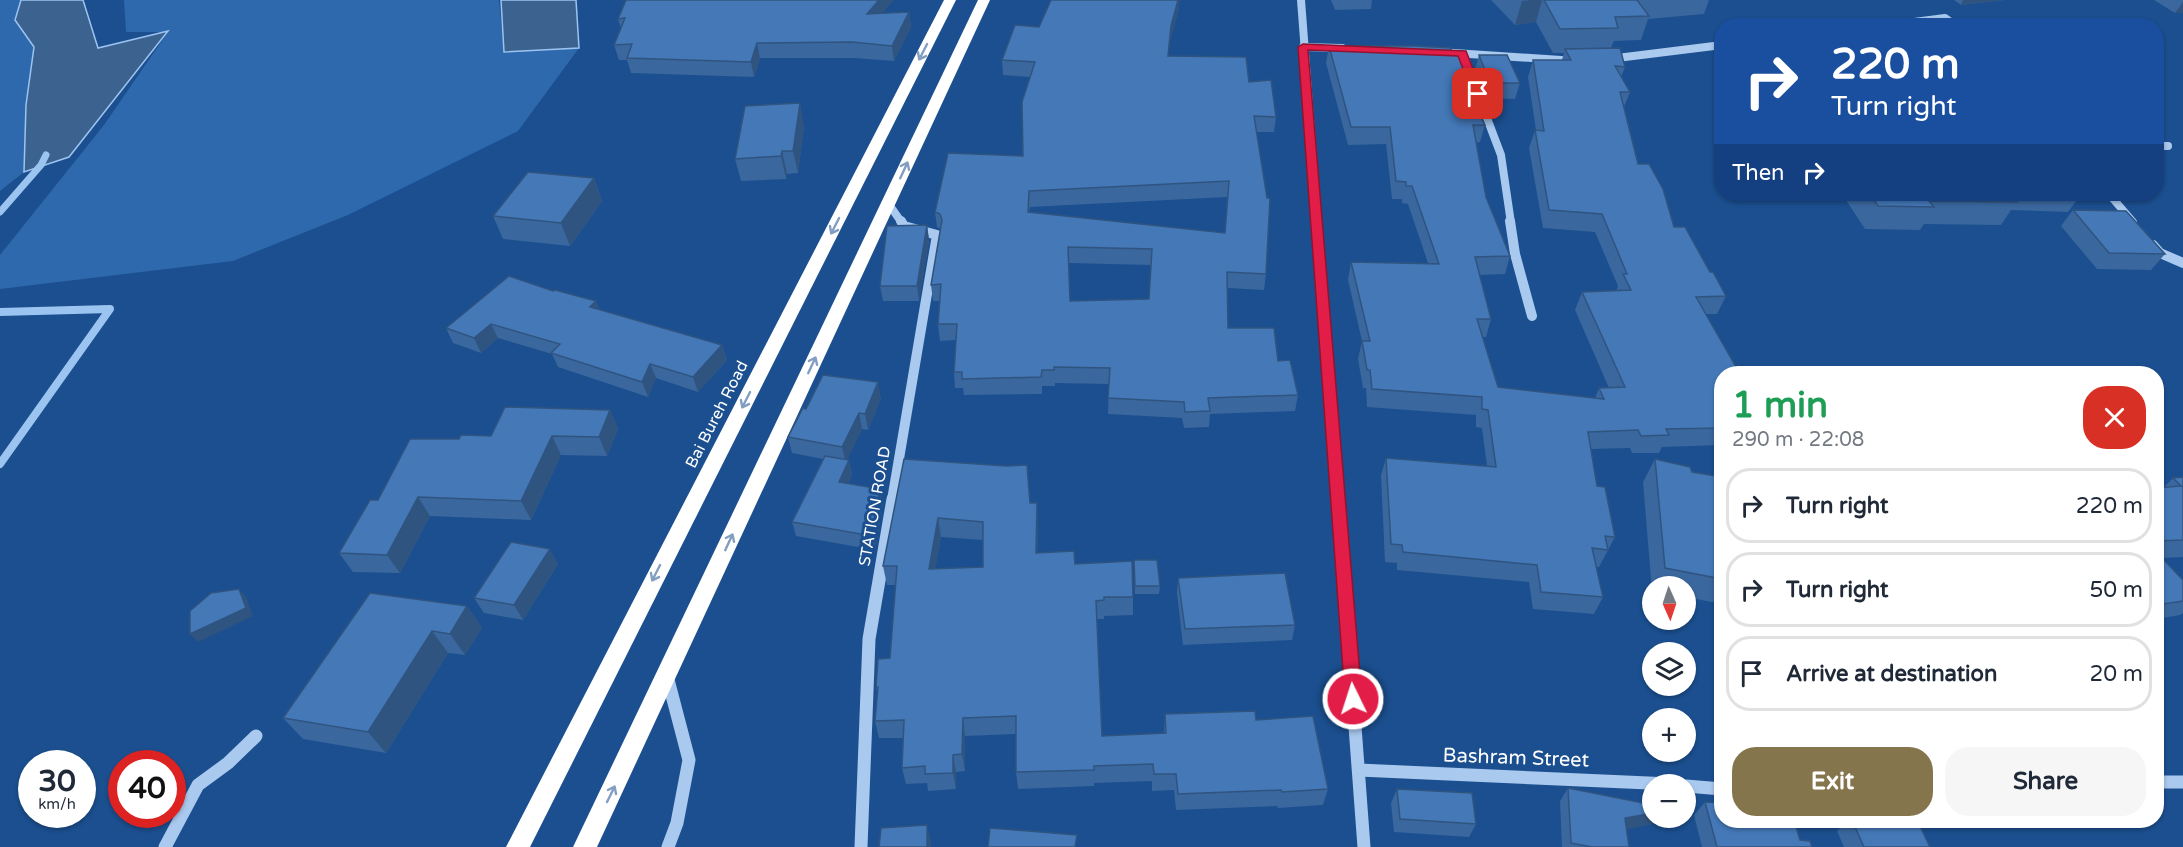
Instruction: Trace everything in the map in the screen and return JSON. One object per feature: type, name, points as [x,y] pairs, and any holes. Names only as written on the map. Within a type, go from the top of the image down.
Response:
[{"type":"highway","name":"Bai Bureh Road","points":[[518,847],[602,678],[950,0]]},
{"type":"highway","points":[[585,847],[984,0]]},
{"type":"street","points":[[1301,0],[1364,847]]},
{"type":"street","points":[[1600,59],[1714,46]]},
{"type":"street","points":[[1303,47],[1349,49]]},
{"type":"street","points":[[1428,52],[1568,60]]},
{"type":"street","points":[[1462,53],[1501,155],[1515,254],[1532,316]]},
{"type":"street","points":[[2164,146],[2169,146]]},
{"type":"street","points":[[2115,201],[2138,227]]},
{"type":"street","name":"STATION ROAD","points":[[861,847],[869,639],[937,235],[904,226],[888,203]]},
{"type":"street","points":[[2146,236],[2160,253],[2183,263]]},
{"type":"street","points":[[667,675],[689,759],[677,823],[668,847]]},
{"type":"street","points":[[165,847],[198,785],[228,763],[256,736]]},
{"type":"street","name":"Bashram Street","points":[[1359,770],[1642,783]]},
{"type":"street","points":[[2164,782],[2183,782]]},
{"type":"street","points":[[1696,787],[1714,788]]},
{"type":"shaded area","points":[[0,0],[21,0],[15,20],[34,47],[26,105],[42,146],[24,172],[0,191]]},
{"type":"shaded area","points":[[21,0],[83,0],[98,48],[168,31],[69,157],[24,172],[26,105],[34,47],[15,20]]},
{"type":"shaded area","points":[[124,0],[499,0],[504,52],[579,48],[518,131],[348,215],[233,261],[0,289],[0,255],[104,125],[168,32],[126,32]]},
{"type":"shaded area","points":[[501,0],[576,0],[579,48],[504,52]]},
{"type":"building","points":[[626,0],[879,0],[867,14],[909,12],[892,46],[852,42],[757,43],[751,62],[627,58],[632,44],[614,45],[625,18],[618,19]]},
{"type":"building","points":[[1051,0],[1178,0],[1171,26],[1168,56],[1246,57],[1249,82],[1271,80],[1276,117],[1254,116],[1267,198],[1270,198],[1266,274],[1227,272],[1228,328],[1274,328],[1278,361],[1290,360],[1298,395],[1208,398],[1210,411],[1185,412],[1184,402],[1108,398],[1110,368],[1054,367],[1054,370],[1042,370],[1041,377],[962,379],[962,372],[954,372],[957,324],[938,324],[941,284],[931,285],[942,220],[940,214],[935,212],[948,153],[1023,156],[1022,102],[1035,62],[1002,60],[1015,25],[1039,27]],"holes":[[[1229,181],[1225,233],[1028,212],[1029,191]],[[1068,247],[1152,249],[1149,299],[1070,301]]]},
{"type":"building","points":[[1544,0],[1637,0],[1649,16],[1615,17],[1618,28],[1560,29]]},
{"type":"building","points":[[1329,46],[1415,46],[1451,48],[1452,53],[1466,53],[1477,81],[1462,81],[1485,125],[1473,125],[1486,197],[1510,256],[1475,257],[1491,319],[1477,319],[1498,387],[1604,399],[1599,388],[1625,387],[1582,292],[1631,290],[1623,274],[1627,274],[1602,214],[1549,210],[1535,130],[1544,131],[1533,60],[1571,60],[1565,49],[1620,48],[1625,67],[1615,66],[1630,92],[1620,92],[1638,164],[1649,164],[1663,189],[1674,227],[1685,227],[1726,296],[1696,297],[1735,366],[1714,366],[1714,428],[1666,429],[1669,435],[1641,436],[1638,430],[1588,432],[1597,486],[1605,487],[1615,537],[1605,536],[1608,550],[1592,548],[1603,597],[1541,592],[1537,565],[1403,552],[1402,545],[1391,544],[1386,458],[1496,467],[1488,410],[1482,409],[1482,397],[1372,389],[1370,370],[1367,370],[1362,341],[1370,341],[1351,262],[1439,264],[1412,186],[1406,186],[1406,182],[1396,181],[1390,127],[1351,127]]},
{"type":"building","points":[[1479,55],[1507,55],[1520,83],[1490,83]]},
{"type":"building","points":[[800,103],[793,151],[782,151],[781,156],[735,159],[745,106]]},
{"type":"building","points":[[528,172],[594,178],[561,223],[493,216]]},
{"type":"building","points":[[1875,201],[1929,201],[1934,207],[1878,206]]},
{"type":"building","points":[[1929,201],[2016,201],[2017,202]]},
{"type":"building","points":[[2073,210],[2126,211],[2165,254],[2109,253]]},
{"type":"building","points":[[927,225],[917,286],[880,286],[887,226]]},
{"type":"building","points":[[509,276],[553,291],[596,301],[590,307],[722,345],[693,377],[650,364],[642,382],[551,353],[560,344],[491,324],[474,338],[446,328]]},
{"type":"building","points":[[823,375],[878,382],[865,414],[859,413],[842,447],[788,437],[803,408],[806,409]]},
{"type":"building","points":[[505,407],[610,410],[599,437],[552,436],[521,501],[418,497],[387,555],[339,553],[370,500],[378,500],[410,439],[459,439],[461,435],[491,436]]},
{"type":"building","points":[[825,456],[849,460],[839,482],[880,489],[872,536],[792,522]]},
{"type":"building","points":[[904,459],[1006,466],[1027,465],[1030,503],[1037,503],[1036,553],[1074,551],[1075,564],[1132,561],[1133,597],[1104,597],[1104,600],[1096,601],[1102,736],[1166,733],[1165,714],[1255,711],[1256,720],[1313,716],[1328,789],[1178,794],[1176,774],[1154,774],[1153,764],[1094,766],[1094,770],[1016,772],[1016,716],[963,718],[962,754],[953,755],[953,773],[925,774],[925,766],[902,768],[904,720],[875,721],[878,659],[890,658],[897,566],[883,566]],"holes":[[[938,518],[983,522],[983,567],[929,569]]]},
{"type":"building","points":[[1655,459],[1690,467],[1692,472],[1714,476],[1714,577],[1665,568]]},
{"type":"building","points":[[2183,477],[2183,540],[2164,541],[2164,487],[2181,486],[2173,478]]},
{"type":"building","points":[[511,542],[550,549],[514,605],[474,598]]},
{"type":"building","points":[[1134,560],[1157,560],[1160,586],[1135,586]]},
{"type":"building","points":[[2164,560],[2183,580],[2183,601],[2164,604]]},
{"type":"building","points":[[1285,573],[1295,625],[1185,629],[1178,578]]},
{"type":"building","points":[[239,589],[246,608],[190,634],[190,611],[211,593]]},
{"type":"building","points":[[370,593],[467,606],[450,634],[432,631],[368,732],[283,718]]},
{"type":"building","points":[[1568,788],[1642,803],[1642,815],[1625,818],[1629,847],[1592,847],[1571,843]]},
{"type":"building","points":[[1397,789],[1472,793],[1476,824],[1400,819]]},
{"type":"building","points":[[1705,802],[1714,803],[1714,828],[1796,828],[1800,840],[1810,841],[1812,847],[1717,847]]},
{"type":"building","points":[[927,825],[927,847],[879,847],[881,828]]},
{"type":"building","points":[[990,828],[1077,835],[1075,847],[988,847]]},
{"type":"building","points":[[1856,828],[1921,828],[1930,847],[1864,847]]},
{"type":"waterway","points":[[0,212],[41,165],[46,155]]},
{"type":"waterway","points":[[0,312],[110,309],[0,464]]},
{"type":"route","points":[[1353,699],[1303,47],[1462,53],[1478,94]]}]
